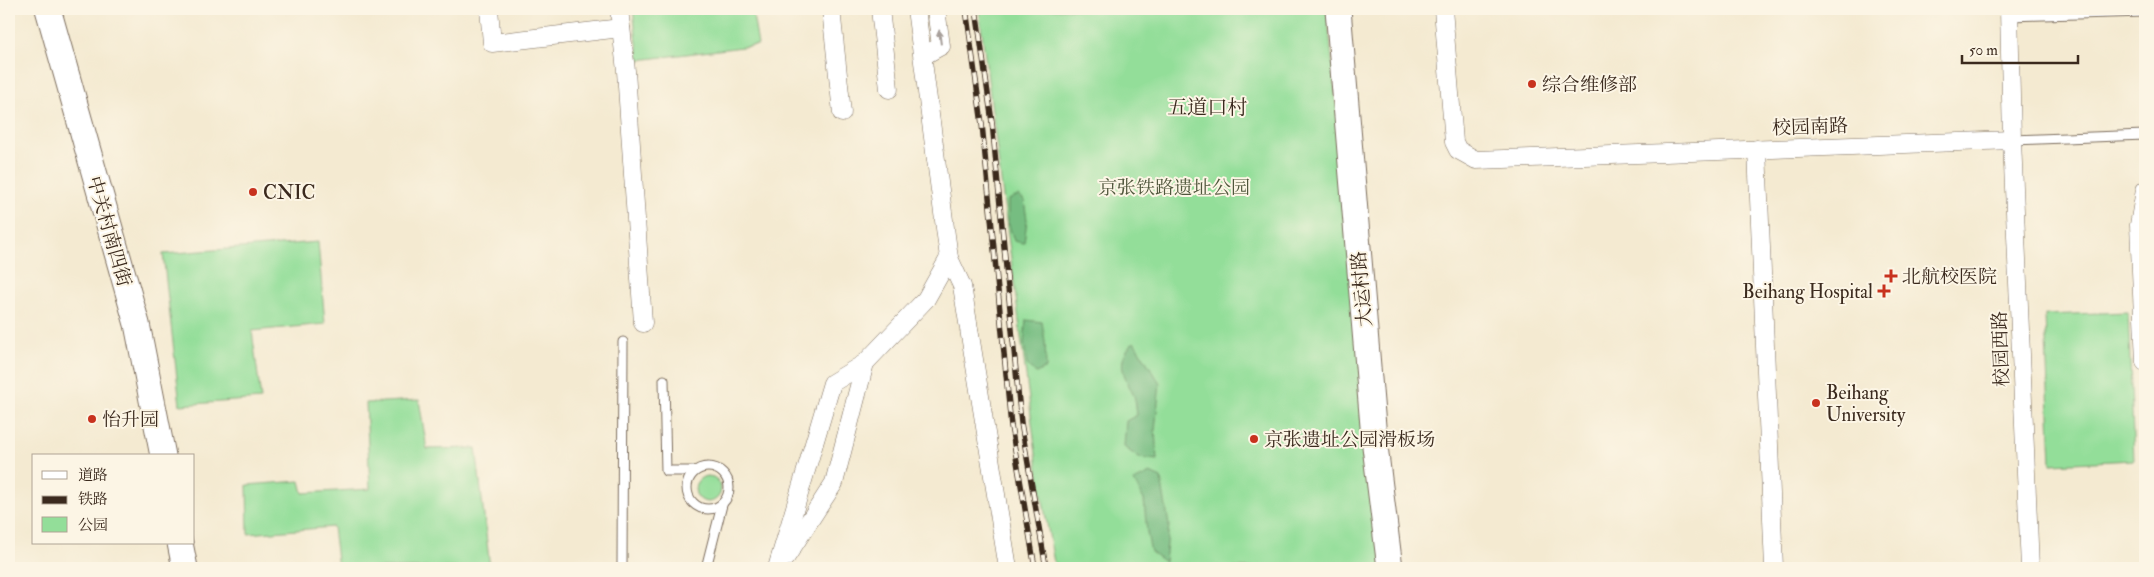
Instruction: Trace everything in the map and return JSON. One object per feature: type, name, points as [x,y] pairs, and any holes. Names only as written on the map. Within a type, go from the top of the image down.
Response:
[{"type":"street","name":"中关村南四街","points":[[48,9],[137,324],[163,454]]},
{"type":"street","points":[[489,9],[492,43],[621,28]]},
{"type":"street","points":[[619,9],[643,323]]},
{"type":"street","points":[[831,9],[842,113]]},
{"type":"street","points":[[880,9],[889,89]]},
{"type":"street","points":[[916,9],[949,258],[962,286],[1008,568]]},
{"type":"street","points":[[923,56],[941,46],[936,9]]},
{"type":"street","name":"大运村路","points":[[1338,9],[1374,438],[1390,568]]},
{"type":"street","name":"校园南路","points":[[1443,9],[1454,142],[1458,150],[1476,160],[2012,140]]},
{"type":"street","name":"校园西路","points":[[2009,12],[2012,140],[2030,568]]},
{"type":"street","points":[[1757,149],[1774,568]]},
{"type":"street","points":[[2145,190],[2139,225],[2145,362]]},
{"type":"street","points":[[778,568],[832,383],[865,363],[926,299],[949,258]]},
{"type":"street","points":[[778,568],[834,483],[865,363]]},
{"type":"street","points":[[180,544],[185,568]]},
{"type":"lane","points":[[2009,12],[2145,12]]},
{"type":"lane","name":"校园南路","points":[[2012,140],[2145,135]]},
{"type":"lane","points":[[622,568],[623,342]]},
{"type":"lane","points":[[664,380],[666,471],[694,471],[710,466],[725,474],[730,490],[722,505],[706,568]]},
{"type":"lane","points":[[694,471],[686,486],[691,502],[706,510],[722,505]]},
{"type":"green space","points":[[633,9],[752,9],[758,45],[639,60]]},
{"type":"green space","name":"京张铁路遗址公园","points":[[979,9],[1327,9],[1383,568],[1055,568],[1040,485]]},
{"type":"green space","points":[[1018,196],[1024,200],[1027,220],[1024,243],[1014,241],[1008,222],[1008,200]]},
{"type":"green space","points":[[318,242],[325,324],[252,331],[261,399],[180,405],[163,254]]},
{"type":"green space","points":[[2128,312],[2134,460],[2051,464],[2045,315]]},
{"type":"green space","points":[[1026,320],[1042,322],[1046,368],[1036,373],[1027,365],[1024,343]]},
{"type":"green space","points":[[1134,342],[1160,383],[1155,430],[1157,460],[1139,458],[1124,447],[1126,421],[1137,415],[1135,398],[1124,375],[1123,368],[1124,356]]},
{"type":"green space","points":[[419,400],[427,449],[476,448],[490,568],[338,568],[333,527],[248,534],[247,485],[300,481],[303,493],[370,489],[366,403]]},
{"type":"green space","points":[[1150,473],[1161,478],[1169,525],[1165,562],[1151,552],[1144,500],[1134,481]]},
{"type":"green space","points":[[708,476],[717,480],[721,489],[717,498],[708,502],[699,498],[695,489],[699,480]]},
{"type":"railway","points":[[966,9],[982,124],[1011,426],[1035,568]]},
{"type":"railway","points":[[976,9],[992,122],[1021,423],[1046,568]]},
{"type":"place","name":"综合维修部","points":[[1532,84]]},
{"type":"place","name":"CNIC","points":[[253,192]]},
{"type":"place","name":"北航校医院","points":[[1891,276]]},
{"type":"place","name":"Beihang Hospital","points":[[1884,291]]},
{"type":"place","name":"Beihang University","points":[[1816,403]]},
{"type":"place","name":"怡升园","points":[[92,419]]},
{"type":"place","name":"京张遗址公园滑板场","points":[[1254,439]]},
{"type":"district","name":"五道口村","points":[[1207,107]]}]
